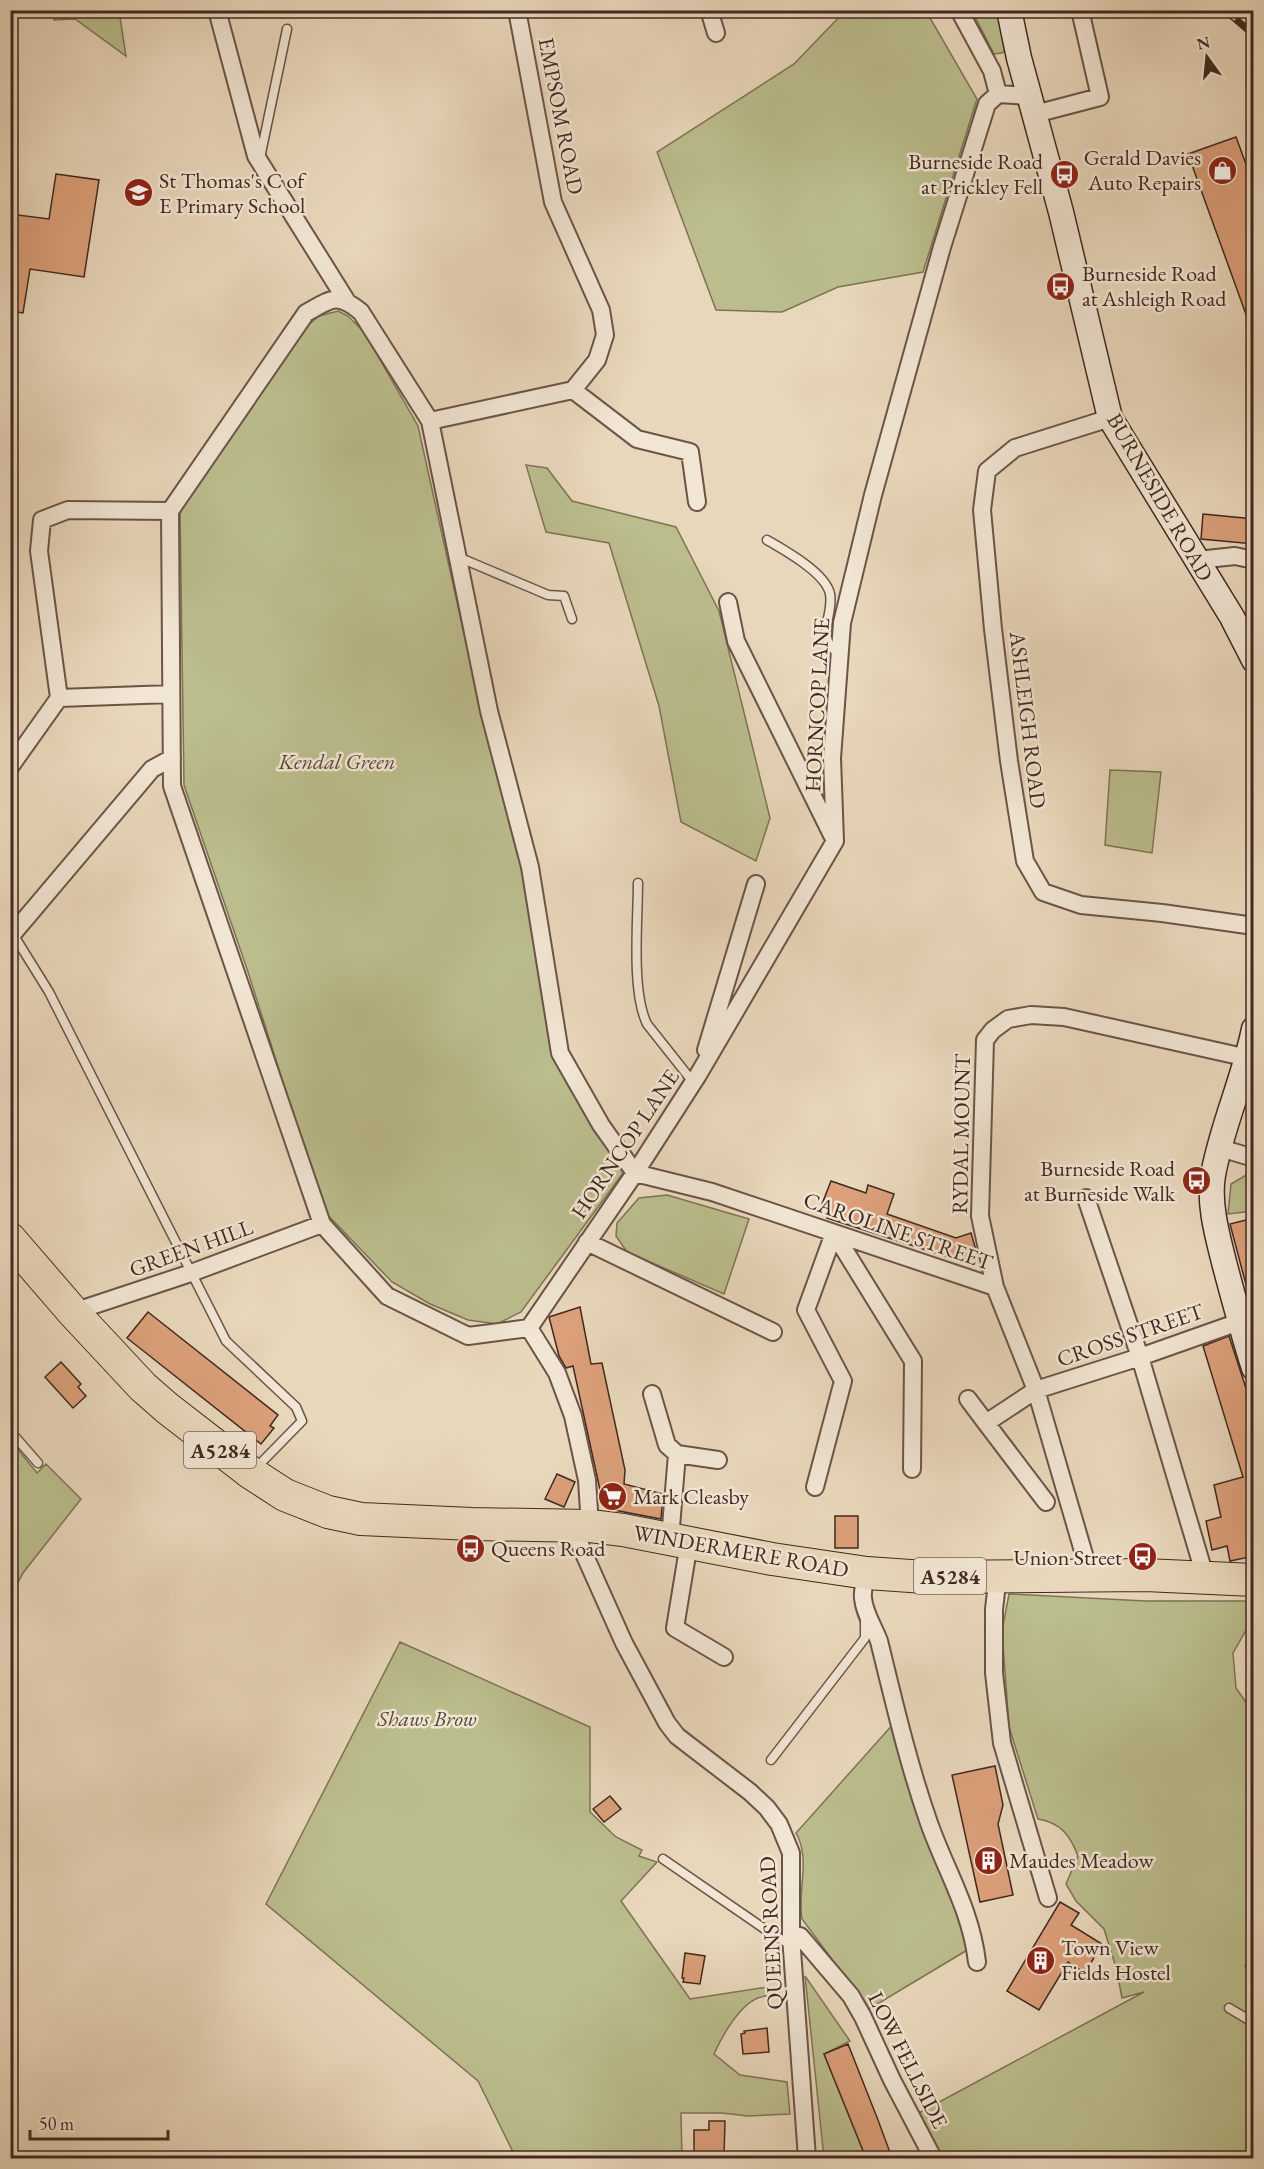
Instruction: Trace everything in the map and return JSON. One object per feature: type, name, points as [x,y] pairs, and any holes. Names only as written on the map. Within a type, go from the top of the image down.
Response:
[{"type":"highway","name":"WINDERMERE ROAD","points":[[10,1239],[143,1387],[166,1408],[251,1473],[285,1495],[305,1505],[328,1512],[362,1519],[583,1526],[623,1530],[772,1559],[867,1574],[926,1577],[1205,1576],[1254,1580]]},
{"type":"street","points":[[217,10],[256,156],[346,300],[361,312],[430,421],[489,711],[530,867],[560,1053],[601,1125],[635,1173]]},
{"type":"street","name":"EMPSOM ROAD","points":[[518,10],[553,202],[601,310],[605,335],[597,360],[573,390]]},
{"type":"street","points":[[709,10],[716,33]]},
{"type":"street","points":[[959,10],[992,71],[998,94],[1032,105],[1100,97],[1080,10]]},
{"type":"street","name":"BURNESIDE ROAD","points":[[1010,10],[1019,58],[1061,212],[1110,418],[1232,617],[1254,660]]},
{"type":"street","points":[[992,71],[1019,58]]},
{"type":"street","name":"HORNCOP LANE","points":[[529,1328],[635,1173],[695,1079],[835,841],[832,758],[842,623],[873,495],[942,248],[987,104],[998,94]]},
{"type":"street","points":[[346,300],[329,300],[306,313],[170,511],[172,786],[322,1224],[387,1296],[468,1336],[529,1328]]},
{"type":"street","points":[[430,421],[573,390],[637,439],[690,452],[697,502]]},
{"type":"street","name":"ASHLEIGH ROAD","points":[[1110,418],[1015,448],[987,471],[982,510],[993,629],[1009,761],[1025,861],[1043,892],[1081,905],[1162,913],[1254,926]]},
{"type":"street","points":[[10,767],[59,698],[39,551],[42,520],[68,510],[170,511]]},
{"type":"street","points":[[1197,560],[1234,556],[1254,560]]},
{"type":"street","points":[[728,602],[736,641],[835,841]]},
{"type":"street","points":[[59,698],[171,694]]},
{"type":"street","points":[[12,936],[152,769],[172,758]]},
{"type":"street","points":[[695,1079],[756,884]]},
{"type":"street","name":"RYDAL MOUNT","points":[[995,1287],[981,1216],[985,1040],[993,1030],[1008,1019],[1031,1015],[1064,1017],[1248,1058]]},
{"type":"street","points":[[1254,1029],[1248,1058],[1212,1177],[1217,1236],[1239,1322],[1254,1368]]},
{"type":"street","points":[[1220,1148],[1254,1158]]},
{"type":"street","name":"CAROLINE STREET","points":[[635,1173],[712,1192],[995,1287],[1036,1390],[1089,1575]]},
{"type":"street","points":[[1086,1198],[1140,1358],[1205,1576]]},
{"type":"street","name":"GREEN HILL","points":[[74,1312],[191,1273],[322,1224]]},
{"type":"street","points":[[834,1233],[913,1361],[912,1469]]},
{"type":"street","points":[[815,1487],[843,1381],[806,1310],[834,1233]]},
{"type":"street","points":[[586,1242],[773,1332]]},
{"type":"street","name":"CROSS STREET","points":[[986,1423],[1036,1390],[1140,1358],[1239,1322]]},
{"type":"street","name":"QUEENS ROAD","points":[[529,1328],[557,1373],[573,1416],[588,1480],[581,1547],[624,1643],[667,1723],[677,1736],[750,1792],[767,1808],[779,1824],[791,1853],[791,1940],[807,2158]]},
{"type":"street","points":[[652,1394],[667,1445],[677,1454],[718,1460]]},
{"type":"street","points":[[968,1399],[1046,1502]]},
{"type":"street","points":[[677,1454],[679,1541],[675,1628],[724,1658]]},
{"type":"street","points":[[867,1574],[863,1597],[865,1610],[873,1623],[879,1641],[916,1786],[932,1832],[972,1928],[977,1962]]},
{"type":"street","points":[[998,1575],[994,1609],[994,1673],[1002,1743],[1048,1898]]},
{"type":"street","name":"LOW FELLSIDE","points":[[791,1940],[800,1936],[851,1996],[933,2158]]},
{"type":"lane","points":[[259,161],[287,29]]},
{"type":"lane","points":[[767,540],[795,557],[822,580],[830,594],[825,634],[830,648],[840,654]]},
{"type":"lane","points":[[458,556],[548,596],[564,596],[572,619]]},
{"type":"lane","points":[[638,883],[638,985],[643,1016],[647,1024],[695,1079]]},
{"type":"lane","points":[[12,936],[49,992],[226,1341],[296,1407],[302,1421],[251,1473]]},
{"type":"lane","points":[[10,1431],[38,1463]]},
{"type":"lane","points":[[771,1760],[865,1638],[865,1610]]},
{"type":"lane","points":[[663,1859],[772,1934],[791,1940]]},
{"type":"lane","points":[[1229,2008],[1254,2023]]},
{"type":"green space","points":[[55,11],[119,11],[126,56],[75,19],[54,20]]},
{"type":"green space","points":[[845,11],[926,11],[977,99],[923,272],[838,287],[782,312],[716,310],[657,152],[794,64]]},
{"type":"green space","points":[[972,11],[1000,11],[1007,48],[1002,53],[994,54]]},
{"type":"green space","name":"Kendal Green","points":[[338,311],[348,316],[364,332],[418,426],[482,715],[519,848],[556,1056],[623,1173],[521,1312],[497,1324],[468,1320],[430,1304],[392,1282],[324,1211],[248,972],[184,785],[180,514],[187,493],[307,326],[319,316]]},
{"type":"green space","points":[[526,465],[547,468],[572,501],[676,527],[719,611],[770,818],[756,861],[681,822],[659,706],[609,543],[546,532]]},
{"type":"green space","points":[[1110,770],[1161,772],[1152,853],[1105,845]]},
{"type":"green space","points":[[1248,1174],[1253,1174],[1253,1211],[1228,1214],[1231,1184]]},
{"type":"green space","points":[[667,1195],[749,1219],[724,1294],[627,1252],[616,1236],[617,1223],[639,1198]]},
{"type":"green space","points":[[11,1441],[37,1473],[46,1464],[81,1499],[23,1573],[11,1596]]},
{"type":"green space","points":[[1009,1594],[1145,1601],[1253,1601],[1253,1618],[1233,1653],[1236,1688],[1254,1714],[1254,1949],[1245,1966],[1254,1973],[1253,2158],[944,2158],[915,2115],[1144,1992],[1122,1998],[1116,1967],[1104,1929],[1076,1901],[1066,1884],[1078,1856],[1075,1849],[1064,1831],[1038,1819],[1009,1727],[1002,1631]]},
{"type":"green space","name":"Shaws Brow","points":[[400,1642],[590,1727],[590,1812],[616,1837],[642,1850],[639,1856],[657,1862],[621,1901],[690,1999],[768,1987],[779,1989],[779,1995],[761,1997],[746,2005],[739,2012],[714,2054],[740,2075],[787,2082],[790,2114],[748,2116],[722,2113],[681,2113],[682,2158],[516,2158],[478,2081],[266,1904]]},
{"type":"green space","points":[[895,1722],[966,1927],[969,1949],[869,2009],[802,1919],[803,1853],[796,1833]]},
{"type":"green space","points":[[805,1976],[850,2041],[824,2054],[866,2158],[824,2158]]},
{"type":"building","points":[[1236,137],[1254,186],[1254,331],[1252,331],[1188,154]]},
{"type":"building","points":[[56,174],[99,180],[84,277],[30,269],[23,313],[10,311],[10,214],[49,219]]},
{"type":"building","points":[[1203,514],[1254,519],[1254,544],[1201,539]]},
{"type":"building","points":[[831,1181],[866,1193],[868,1185],[894,1194],[887,1214],[956,1238],[971,1233],[977,1254],[957,1260],[827,1218],[831,1207],[822,1204]]},
{"type":"building","points":[[1254,1218],[1254,1295],[1249,1296],[1230,1224]]},
{"type":"building","points":[[580,1307],[591,1364],[602,1363],[625,1470],[624,1484],[663,1494],[661,1519],[614,1510],[602,1499],[573,1366],[566,1368],[559,1356],[549,1317]]},
{"type":"building","points":[[148,1312],[278,1415],[270,1426],[274,1428],[261,1444],[127,1338]]},
{"type":"building","points":[[1229,1336],[1254,1413],[1254,1556],[1230,1561],[1227,1546],[1212,1550],[1206,1521],[1221,1517],[1214,1485],[1243,1477],[1203,1346]]},
{"type":"building","points":[[61,1362],[81,1384],[78,1387],[86,1396],[73,1408],[45,1377]]},
{"type":"building","points":[[557,1474],[575,1482],[564,1507],[545,1499]]},
{"type":"building","points":[[835,1516],[858,1516],[858,1548],[835,1548]]},
{"type":"building","name":"Maudes Meadow","points":[[995,1766],[1003,1805],[998,1824],[1013,1895],[980,1902],[952,1775]]},
{"type":"building","points":[[610,1796],[621,1809],[604,1822],[593,1809]]},
{"type":"building","name":"Town View Fields Hostel","points":[[1060,1902],[1079,1913],[1071,1925],[1102,1944],[1085,1973],[1068,1962],[1039,2010],[1007,1991]]},
{"type":"building","points":[[685,1953],[705,1956],[700,1984],[683,1982]]},
{"type":"building","points":[[767,2028],[769,2052],[743,2054],[741,2034],[745,2033],[744,2031]]},
{"type":"building","points":[[848,2044],[892,2158],[866,2158],[824,2054]]},
{"type":"building","points":[[709,2121],[725,2121],[724,2157],[694,2157],[694,2130],[709,2130]]},
{"type":"railway","points":[[1225,10],[1254,35]]},
{"type":"place","name":"Gerald Davies Auto Repairs","points":[[1222,170]]},
{"type":"place","name":"Burneside Road at Prickley Fell","points":[[1064,174]]},
{"type":"place","name":"St Thomas's C of E Primary School","points":[[138,193]]},
{"type":"place","name":"Burneside Road at Ashleigh Road","points":[[1061,286]]},
{"type":"place","name":"Burneside Road at Burneside Walk","points":[[1196,1181]]},
{"type":"place","name":"Mark Cleasby","points":[[612,1496]]},
{"type":"place","name":"Queens Road","points":[[470,1548]]},
{"type":"place","name":"Union Street","points":[[1143,1557]]},
{"type":"place","name":"Maudes Meadow","points":[[988,1860]]},
{"type":"place","name":"Town View Fields Hostel","points":[[1040,1960]]}]
